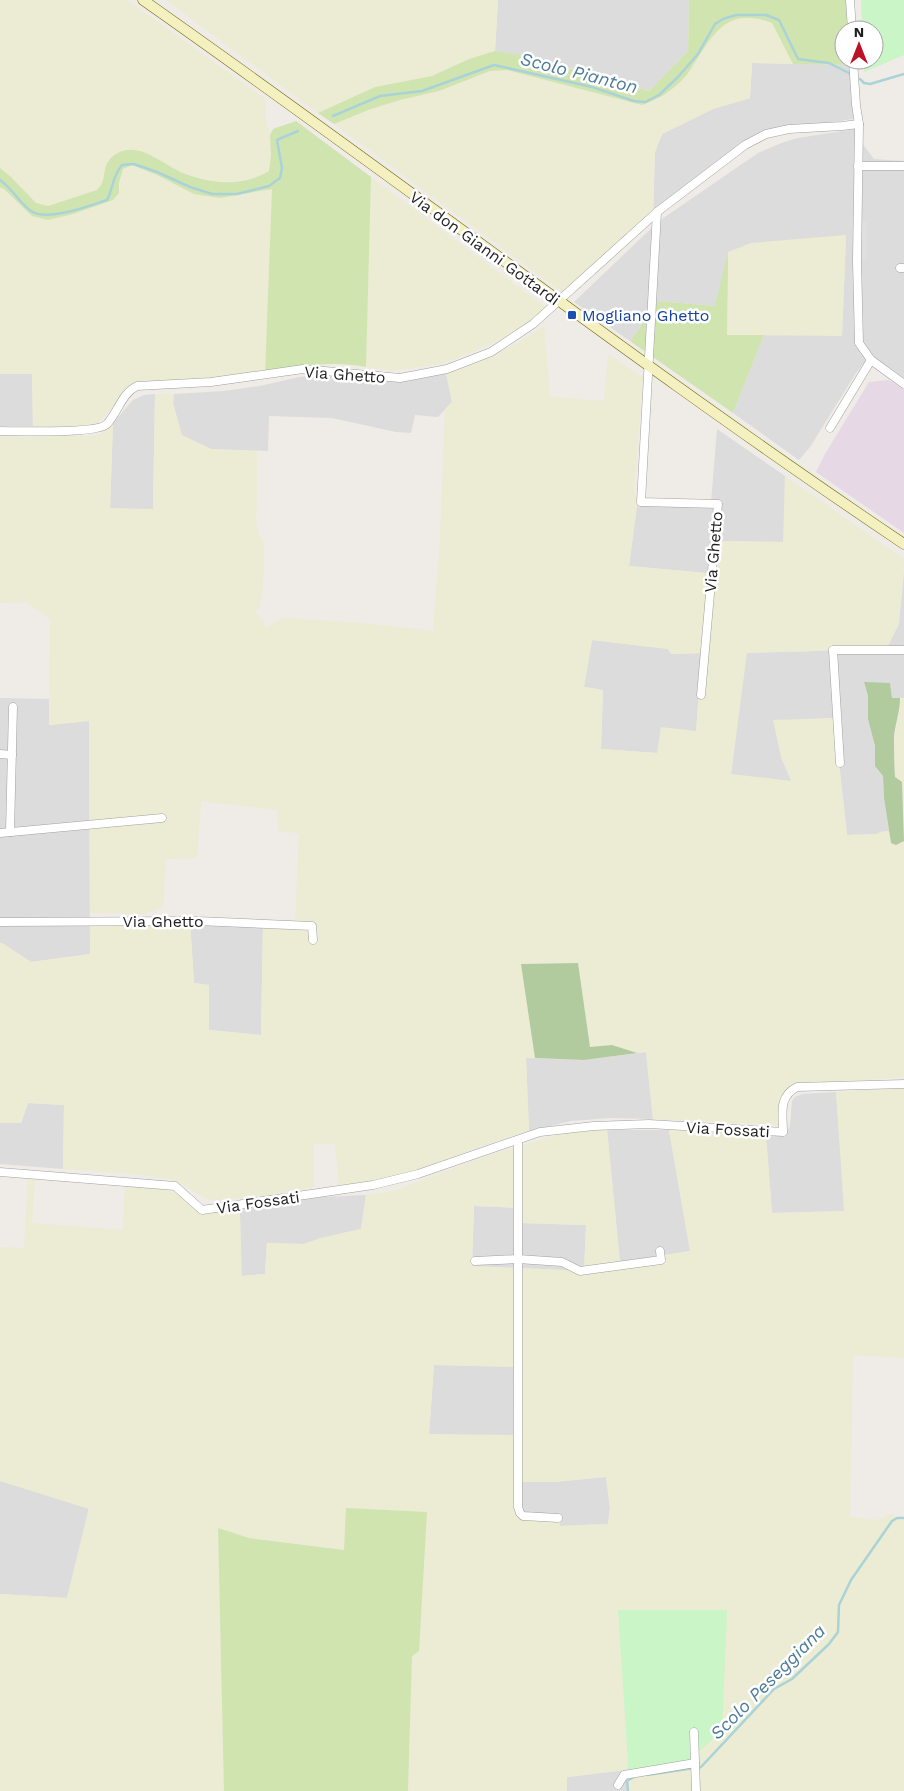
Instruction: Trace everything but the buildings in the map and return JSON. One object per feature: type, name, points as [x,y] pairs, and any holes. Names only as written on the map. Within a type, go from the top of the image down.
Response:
[{"type":"main road","name":"Via don Gianni Gottardi","points":[[143,0],[559,302],[802,475],[904,544]]},
{"type":"main road","name":"Via don Gianni Gottardi","points":[[154,0],[216,52]]},
{"type":"street","points":[[850,0],[851,20]]},
{"type":"street","points":[[854,70],[858,124],[857,261],[859,343],[871,360],[904,384]]},
{"type":"street","name":"Via Ghetto","points":[[0,431],[94,430],[105,427],[130,389],[137,386],[210,382],[303,370],[400,378],[447,370],[491,352],[533,324],[657,212],[746,145],[766,134],[789,128],[858,124]]},
{"type":"street","points":[[858,166],[904,166]]},
{"type":"street","name":"Via Ghetto","points":[[657,212],[642,502],[718,504],[701,695]]},
{"type":"street","points":[[830,428],[871,360]]},
{"type":"street","points":[[840,764],[834,650],[904,650]]},
{"type":"street","points":[[10,832],[13,707]]},
{"type":"street","points":[[0,754],[12,754]]},
{"type":"street","points":[[0,833],[74,828],[162,818]]},
{"type":"street","name":"Via Ghetto","points":[[0,922],[197,921],[312,926],[313,940]]},
{"type":"street","name":"Via Fossati","points":[[0,1172],[174,1186],[202,1210],[373,1185],[418,1174],[540,1132],[594,1126],[649,1124],[783,1132],[784,1099],[788,1092],[797,1087],[904,1084]]},
{"type":"street","points":[[518,1140],[518,1508],[520,1514],[524,1516],[558,1518]]},
{"type":"street","points":[[475,1261],[518,1259],[562,1262],[580,1271],[660,1260],[660,1251]]},
{"type":"street","points":[[694,1732],[696,1791]]},
{"type":"street","points":[[618,1785],[624,1775],[695,1767]]},
{"type":"shaded area","points":[[498,0],[689,0],[688,51],[649,91],[553,63],[495,51]]},
{"type":"shaded area","points":[[752,63],[834,65],[834,70],[853,70],[855,101],[853,119],[780,131],[753,144],[653,213],[655,152],[662,134],[713,109],[750,98]]},
{"type":"shaded area","points":[[855,129],[855,134],[874,159],[904,161],[904,379],[869,357],[856,373],[810,447],[799,460],[733,413],[764,335],[842,335],[846,235],[715,306],[659,301],[630,341],[574,302],[659,221],[758,153],[798,138]]},
{"type":"shaded area","points":[[857,222],[867,222],[867,260],[857,260]]},
{"type":"shaded area","points":[[32,373],[33,426],[0,426],[0,374]]},
{"type":"shaded area","points":[[446,373],[452,402],[438,417],[415,415],[411,433],[396,432],[332,418],[269,416],[268,451],[211,449],[181,435],[173,403],[174,394],[224,391],[260,386],[299,377],[351,375],[394,382]]},
{"type":"shaded area","points":[[889,380],[904,390],[904,533],[816,472],[869,382]]},
{"type":"shaded area","points":[[155,394],[153,509],[110,509],[113,423],[133,400],[144,395]]},
{"type":"shaded area","points":[[717,429],[785,476],[784,542],[720,541],[717,574],[629,566],[638,498],[711,503]]},
{"type":"shaded area","points":[[904,572],[904,698],[892,698],[890,683],[864,683],[868,696],[868,719],[875,746],[875,766],[883,776],[889,831],[877,834],[847,835],[834,718],[813,719],[781,757],[792,781],[731,775],[746,653],[845,649],[899,624]]},
{"type":"shaded area","points":[[592,640],[669,649],[672,654],[702,653],[696,731],[657,753],[601,749],[603,690],[584,687]]},
{"type":"shaded area","points":[[0,698],[49,699],[49,725],[89,721],[90,954],[31,962],[0,943]]},
{"type":"shaded area","points":[[190,921],[263,923],[261,1035],[209,1030],[209,985],[194,983]]},
{"type":"shaded area","points":[[646,1052],[653,1119],[611,1118],[571,1121],[529,1131],[526,1058],[584,1060]]},
{"type":"shaded area","points":[[836,1092],[845,1211],[772,1213],[766,1136],[780,1136],[787,1132],[790,1126],[792,1101],[795,1097],[802,1094]]},
{"type":"shaded area","points":[[28,1103],[64,1105],[63,1169],[0,1164],[0,1123],[21,1123]]},
{"type":"shaded area","points":[[607,1130],[669,1130],[690,1251],[620,1262]]},
{"type":"shaded area","points":[[366,1195],[361,1229],[304,1244],[267,1243],[265,1274],[241,1276],[240,1214],[238,1209],[321,1197]]},
{"type":"shaded area","points":[[474,1206],[521,1208],[521,1223],[586,1225],[584,1271],[472,1266]]},
{"type":"shaded area","points":[[434,1365],[514,1366],[513,1436],[429,1434]]},
{"type":"shaded area","points":[[606,1477],[610,1508],[608,1524],[560,1526],[517,1514],[514,1482],[554,1482]]},
{"type":"shaded area","points":[[0,1481],[89,1508],[67,1598],[0,1594]]},
{"type":"shaded area","points":[[626,1770],[629,1791],[567,1791],[567,1777]]},
{"type":"green space","points":[[0,0],[127,0],[265,99],[266,119],[270,135],[271,155],[269,171],[260,176],[243,180],[207,181],[181,172],[144,152],[106,164],[103,184],[97,190],[48,206],[36,203],[0,168]]},
{"type":"green space","points":[[166,0],[498,0],[495,51],[469,59],[432,76],[375,87],[318,113]]},
{"type":"green space","points":[[689,0],[850,0],[851,20],[834,20],[834,65],[793,64],[772,23],[746,18],[736,19],[727,23],[712,38],[688,74],[680,82],[659,97],[642,105],[507,70],[490,71],[439,91],[371,109],[334,124],[318,113],[375,87],[432,76],[469,59],[495,51],[522,55],[649,91],[688,51]]},
{"type":"green space","points":[[861,0],[904,0],[904,55],[884,64],[884,20],[862,20]]},
{"type":"green space","points":[[746,17],[772,23],[793,64],[752,63],[750,98],[713,109],[662,134],[655,152],[653,213],[566,295],[334,124],[371,109],[439,91],[491,71],[507,70],[642,105],[656,101],[684,78],[716,32],[729,21]]},
{"type":"green space","points":[[296,121],[371,177],[366,367],[328,364],[265,374],[272,189],[220,198],[194,194],[157,175],[132,165],[123,169],[119,183],[119,193],[113,200],[73,214],[48,220],[32,216],[0,187],[0,168],[36,203],[48,206],[97,190],[103,181],[107,163],[116,154],[125,150],[133,150],[151,155],[183,173],[204,180],[237,182],[248,180],[269,171],[271,155],[270,135],[273,129]]},
{"type":"green space","points":[[132,165],[157,175],[253,193],[272,189],[265,374],[185,382],[126,391],[96,424],[33,426],[32,374],[0,374],[0,187],[32,216],[119,193],[123,169]]},
{"type":"green space","points":[[371,177],[549,310],[511,335],[451,361],[393,371],[366,367]]},
{"type":"green space","points":[[846,235],[842,336],[727,335],[728,252],[751,243]]},
{"type":"green space","points":[[728,252],[727,335],[764,335],[733,413],[630,341],[659,301],[715,306]]},
{"type":"green space","points":[[544,326],[550,397],[604,401],[608,354],[643,378],[634,493],[638,498],[629,566],[716,574],[719,541],[783,542],[785,476],[904,559],[899,624],[888,646],[854,651],[845,649],[747,653],[731,774],[791,781],[781,757],[773,720],[834,718],[847,835],[877,834],[889,831],[891,843],[902,843],[904,841],[904,1077],[794,1085],[784,1091],[781,1098],[778,1125],[653,1119],[646,1052],[637,1053],[612,1045],[590,1047],[578,963],[521,964],[535,1058],[526,1058],[529,1131],[476,1148],[391,1180],[348,1186],[339,1184],[335,1144],[314,1144],[314,1187],[260,1197],[207,1199],[180,1183],[169,1179],[134,1174],[63,1169],[64,1105],[28,1103],[21,1123],[0,1123],[0,943],[31,962],[90,954],[90,918],[190,921],[194,983],[209,985],[209,1030],[261,1035],[263,923],[295,925],[299,833],[278,831],[277,810],[201,801],[197,858],[166,859],[163,907],[145,914],[90,913],[89,721],[49,725],[50,619],[26,602],[0,603],[0,437],[90,436],[101,434],[113,423],[110,508],[153,509],[155,394],[174,394],[173,403],[182,435],[211,449],[257,451],[256,519],[258,533],[264,544],[264,566],[262,597],[259,608],[255,613],[264,621],[265,628],[283,618],[362,623],[433,631],[440,539],[445,409],[452,402],[446,373],[472,364],[516,344]],"holes":[[[592,640],[668,649],[671,654],[702,653],[696,731],[661,727],[657,753],[601,749],[603,690],[584,687]]]},
{"type":"green space","points":[[864,682],[890,683],[892,698],[900,698],[894,737],[894,762],[895,777],[902,782],[904,841],[896,845],[891,843],[884,798],[883,776],[875,766],[875,746],[868,719],[868,696]]},
{"type":"green space","points":[[900,698],[904,698],[904,816],[902,782],[895,777],[894,755]]},
{"type":"green space","points":[[578,963],[590,1047],[612,1045],[637,1053],[584,1060],[535,1058],[521,964]]},
{"type":"green space","points":[[904,1088],[904,1358],[853,1355],[850,1517],[876,1520],[892,1514],[897,1519],[904,1521],[904,1791],[629,1791],[626,1773],[727,1610],[618,1610],[628,1764],[626,1770],[567,1777],[567,1791],[408,1791],[412,1656],[419,1651],[406,1511],[347,1508],[344,1550],[249,1538],[218,1529],[224,1791],[0,1791],[0,1594],[67,1598],[89,1509],[0,1481],[0,1247],[24,1248],[28,1177],[35,1178],[32,1223],[123,1230],[125,1184],[166,1189],[204,1209],[219,1211],[238,1209],[240,1214],[242,1276],[265,1274],[267,1243],[304,1244],[361,1229],[366,1195],[394,1191],[480,1158],[553,1136],[572,1132],[607,1130],[620,1262],[690,1251],[669,1130],[766,1136],[772,1213],[844,1211],[836,1092]],"holes":[[[474,1206],[521,1208],[521,1223],[586,1225],[584,1271],[472,1266]],[[434,1365],[514,1367],[513,1435],[429,1434]],[[606,1477],[610,1508],[608,1524],[560,1526],[559,1518],[518,1514],[514,1498],[514,1482],[554,1482]]]},
{"type":"green space","points":[[346,1508],[427,1512],[419,1651],[412,1656],[408,1791],[224,1791],[218,1528],[249,1538],[344,1550]]},
{"type":"green space","points":[[618,1610],[727,1610],[722,1731],[694,1756],[695,1764],[626,1773],[628,1764]]},
{"type":"waterway","name":"Scolo Pianton","points":[[333,116],[380,96],[422,91],[494,65],[592,87],[634,101],[645,102],[659,95],[678,77],[698,54],[715,24],[736,15],[766,15],[779,20],[798,59],[829,63],[851,74]]},
{"type":"waterway","name":"Scolo Pianton","points":[[860,79],[864,83],[870,84],[904,74]]},
{"type":"waterway","name":"Scolo Pianton","points":[[0,180],[31,211],[47,215],[68,212],[107,200],[122,165],[134,164],[212,194],[237,194],[269,186],[280,178],[282,168],[277,140],[298,131]]},
{"type":"waterway","name":"Scolo Peseggiana","points":[[647,1775],[701,1767],[774,1689],[792,1679],[829,1644],[838,1632],[839,1605],[851,1580],[892,1521],[897,1518],[904,1518]]},
{"type":"waterway","name":"Scolo Peseggiana","points":[[628,1791],[627,1781],[634,1777]]},
{"type":"place","name":"Mogliano Ghetto","points":[[572,315]]}]
